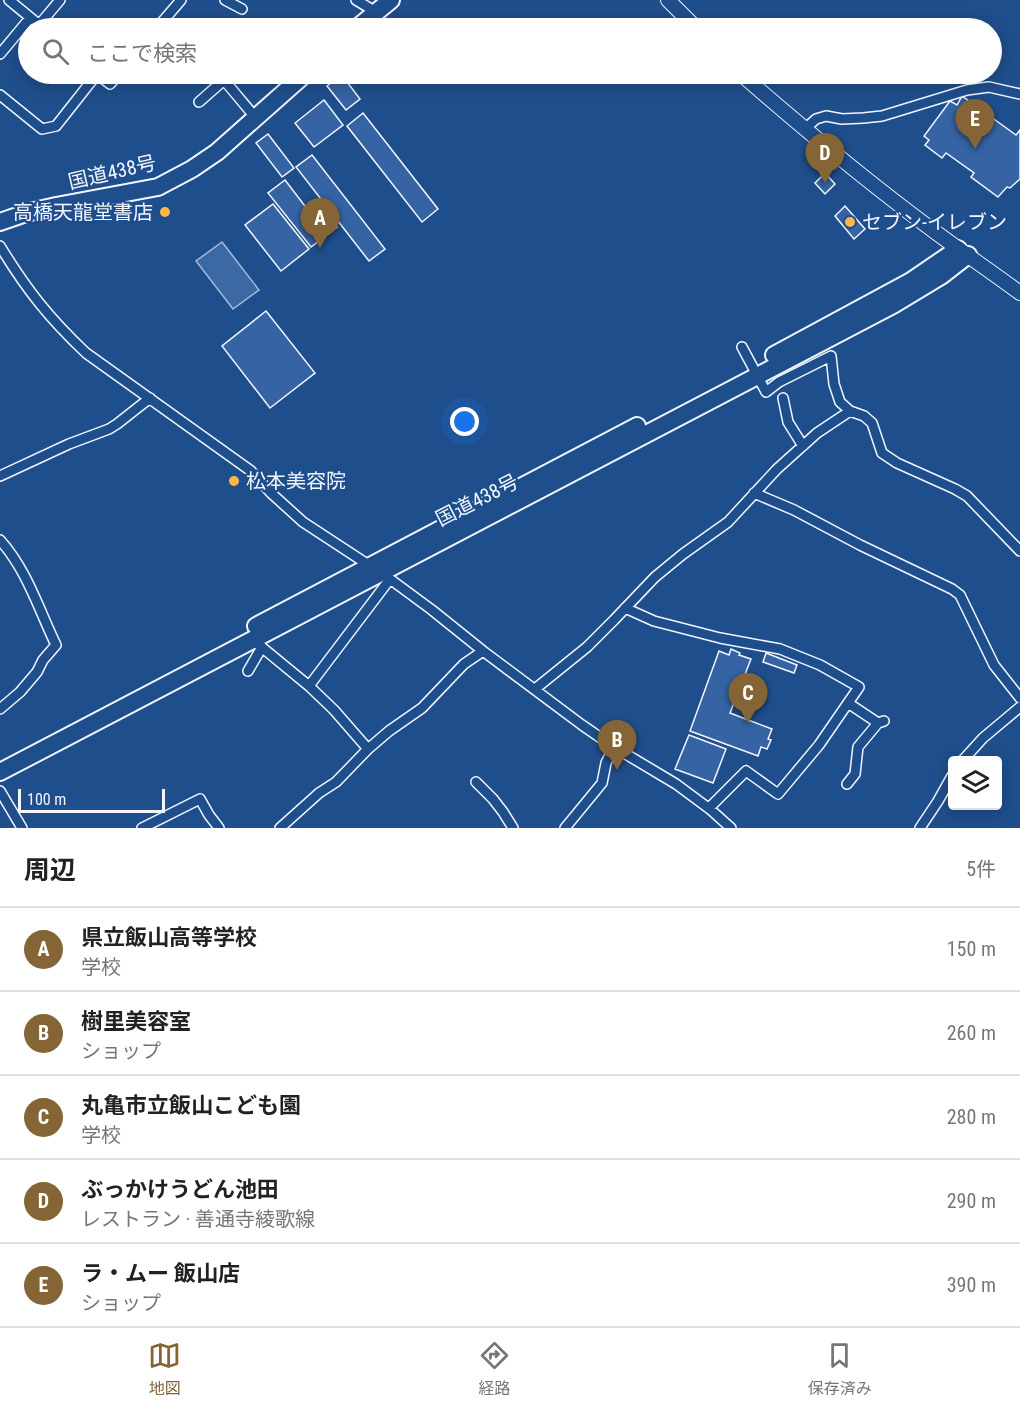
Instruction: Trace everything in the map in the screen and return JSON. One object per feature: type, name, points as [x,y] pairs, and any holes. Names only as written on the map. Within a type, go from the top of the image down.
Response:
[{"type":"highway","points":[[369,18],[391,0]]},
{"type":"highway","name":"国道438号","points":[[0,222],[56,206],[158,187],[192,169],[217,152],[293,84]]},
{"type":"highway","name":"国道438号","points":[[0,772],[258,644],[380,573],[754,372],[893,305],[941,276],[963,252]]},
{"type":"highway","name":"国道438号","points":[[0,759],[380,573]]},
{"type":"main road","points":[[669,0],[686,18]]},
{"type":"main road","points":[[753,84],[877,187],[1020,293]]},
{"type":"street","points":[[9,0],[30,18]]},
{"type":"street","points":[[47,18],[60,0]]},
{"type":"street","points":[[166,18],[181,0]]},
{"type":"street","points":[[225,0],[242,9]]},
{"type":"street","points":[[356,0],[376,12]]},
{"type":"street","points":[[0,54],[18,32]]},
{"type":"street","points":[[0,95],[42,129],[56,126],[89,84]]},
{"type":"street","points":[[199,102],[219,84]]},
{"type":"street","points":[[227,84],[255,117]]},
{"type":"street","points":[[806,128],[816,118],[882,116],[967,90],[989,87],[1020,94]]},
{"type":"street","points":[[0,246],[48,316],[87,353],[251,471],[303,522],[432,610],[483,651],[614,747],[676,784],[709,808],[731,828]]},
{"type":"street","points":[[742,347],[766,392],[779,382],[831,356],[834,384],[840,402],[850,411],[864,416],[872,423],[882,453],[897,463],[967,496],[1020,551]]},
{"type":"street","points":[[0,476],[69,444],[109,429],[150,398]]},
{"type":"street","points":[[783,398],[788,422],[803,446]]},
{"type":"street","points":[[535,689],[587,647],[655,577],[728,522],[777,469],[817,433],[850,411]]},
{"type":"street","points":[[754,493],[794,510],[960,595],[993,665],[1020,698]]},
{"type":"street","points":[[0,540],[33,591],[56,645],[20,692],[0,709]]},
{"type":"street","points":[[309,686],[380,573]]},
{"type":"street","points":[[625,609],[654,621],[720,638],[780,649],[819,665],[859,687],[819,745],[778,794],[746,771],[709,808]]},
{"type":"street","points":[[248,671],[258,644],[309,686],[334,710],[368,749]]},
{"type":"street","points":[[280,828],[319,793],[336,782],[389,731],[422,708],[464,664],[483,651]]},
{"type":"street","points":[[847,784],[855,774],[858,747],[881,722],[848,703]]},
{"type":"street","points":[[967,756],[983,738],[1020,707]]},
{"type":"street","points":[[565,828],[602,783],[606,763],[614,747]]},
{"type":"street","points":[[476,782],[493,799],[513,828]]},
{"type":"street","points":[[920,828],[948,783]]},
{"type":"street","points":[[0,791],[22,828]]},
{"type":"street","points":[[142,828],[200,800],[219,828]]},
{"type":"water","points":[[222,242],[259,290],[233,309],[196,261]]},
{"type":"building","points":[[349,84],[360,99],[346,110],[327,86]]},
{"type":"building","points":[[962,96],[1016,135],[1020,130],[1020,179],[1010,188],[1007,187],[998,197],[971,177],[974,173],[946,153],[942,158],[925,145],[929,140],[924,136],[950,101],[957,105]]},
{"type":"building","points":[[324,100],[343,125],[314,147],[295,123]]},
{"type":"building","points":[[363,113],[438,209],[422,222],[347,126]]},
{"type":"building","points":[[268,134],[294,168],[282,177],[256,143]]},
{"type":"building","points":[[312,155],[385,249],[369,261],[296,167]]},
{"type":"building","points":[[825,173],[835,184],[825,194],[815,183]]},
{"type":"building","points":[[285,180],[311,214],[321,206],[337,227],[311,247],[268,193]]},
{"type":"building","points":[[273,204],[309,249],[281,271],[245,225]]},
{"type":"building","name":"セブン-イレブン","points":[[845,206],[865,229],[854,239],[835,216]]},
{"type":"building","points":[[266,311],[315,373],[270,408],[222,346]]},
{"type":"building","points":[[731,649],[751,659],[730,713],[772,729],[767,749],[761,747],[758,756],[690,731],[719,651],[729,655]]},
{"type":"building","points":[[766,653],[797,665],[794,673],[763,662]]},
{"type":"building","points":[[689,735],[726,749],[713,783],[675,769]]},
{"type":"place","name":"ラ・ムー 飯山店","points":[[975,149]]},
{"type":"place","name":"ぶっかけうどん池田","points":[[825,183]]},
{"type":"place","name":"高橋天龍堂書店","points":[[165,212]]},
{"type":"place","name":"セブン-イレブン","points":[[850,222]]},
{"type":"place","name":"県立飯山高等学校","points":[[320,248]]},
{"type":"place","name":"松本美容院","points":[[234,481]]},
{"type":"place","name":"丸亀市立飯山こども園","points":[[748,723]]},
{"type":"place","name":"樹里美容室","points":[[617,770]]}]
